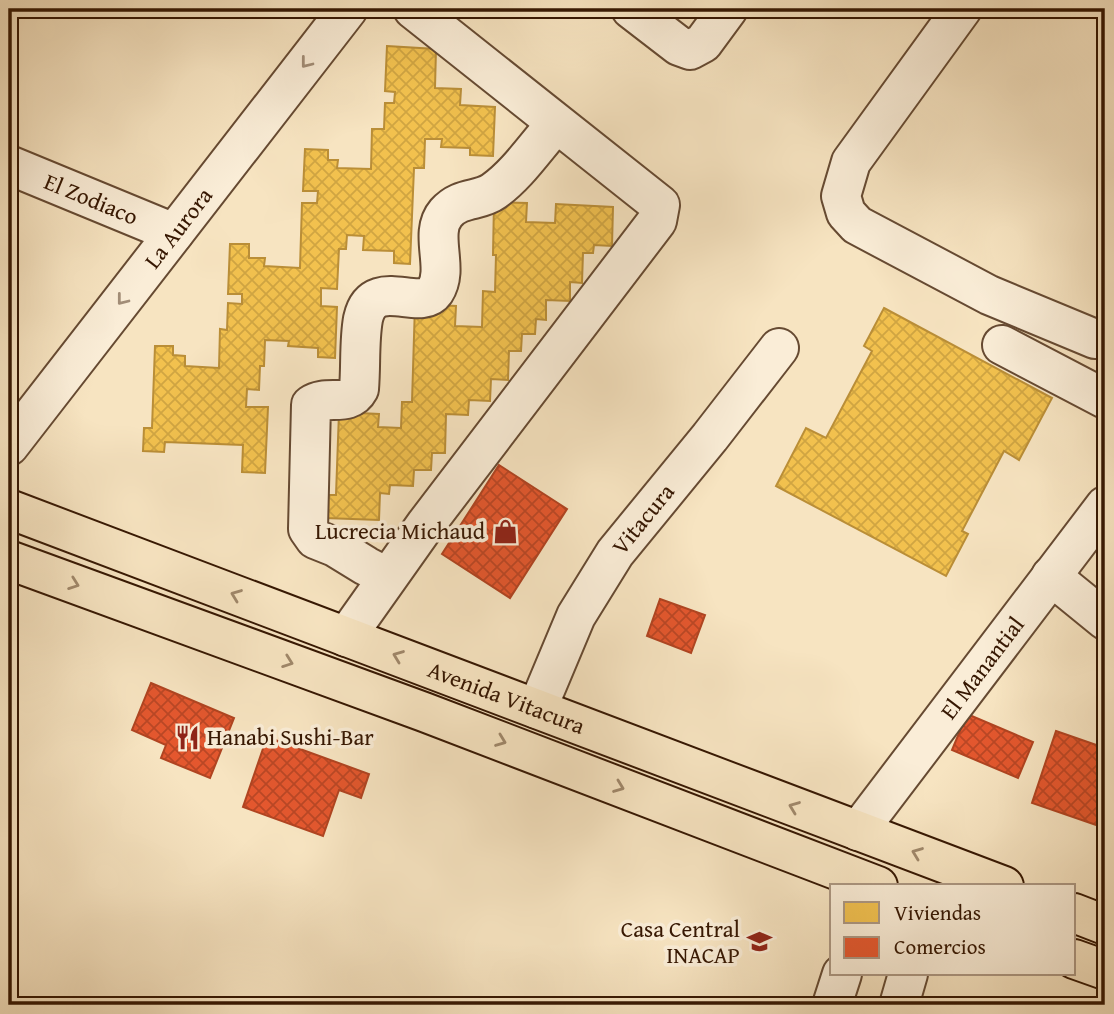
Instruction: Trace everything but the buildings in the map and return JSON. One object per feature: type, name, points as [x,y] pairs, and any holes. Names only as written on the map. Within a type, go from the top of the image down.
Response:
[{"type":"main road","name":"Avenida Vitacura","points":[[9,509],[999,884]]},
{"type":"main road","name":"Avenida Vitacura","points":[[9,560],[424,712],[869,884]]},
{"type":"main road","points":[[804,858],[821,855],[836,848],[858,831]]},
{"type":"main road","points":[[1076,914],[1105,925]]},
{"type":"main road","points":[[1076,959],[1105,970]]},
{"type":"street","name":"La Aurora","points":[[9,446],[348,9]]},
{"type":"street","points":[[346,637],[387,577],[657,221],[660,205],[412,9]]},
{"type":"street","points":[[631,9],[679,46],[690,50],[702,43],[728,9]]},
{"type":"street","points":[[962,9],[851,162],[841,196],[846,213],[857,225],[989,295],[1095,339],[1105,339]]},
{"type":"street","points":[[387,577],[335,547],[315,539],[308,529],[311,405],[317,401],[348,400],[356,396],[359,389],[363,318],[374,299],[383,296],[427,297],[434,292],[439,281],[439,224],[446,213],[459,202],[490,194],[505,182],[556,124]]},
{"type":"street","name":"El Zodiaco","points":[[9,165],[174,233]]},
{"type":"street","points":[[1002,345],[1105,399]]},
{"type":"street","name":"Vitacura","points":[[537,709],[576,617],[615,553],[779,348]]},
{"type":"street","name":"El Manantial","points":[[858,831],[1105,506]]},
{"type":"street","points":[[9,560],[9,572]]},
{"type":"street","points":[[1051,576],[1105,620]]},
{"type":"street","points":[[832,1005],[841,976]]},
{"type":"street","points":[[899,1005],[907,976]]},
{"type":"place","name":"Lucrecia Michaud","points":[[505,531]]},
{"type":"place","name":"Hanabi Sushi-Bar","points":[[187,737]]},
{"type":"place","name":"Casa Central INACAP","points":[[760,942]]}]
